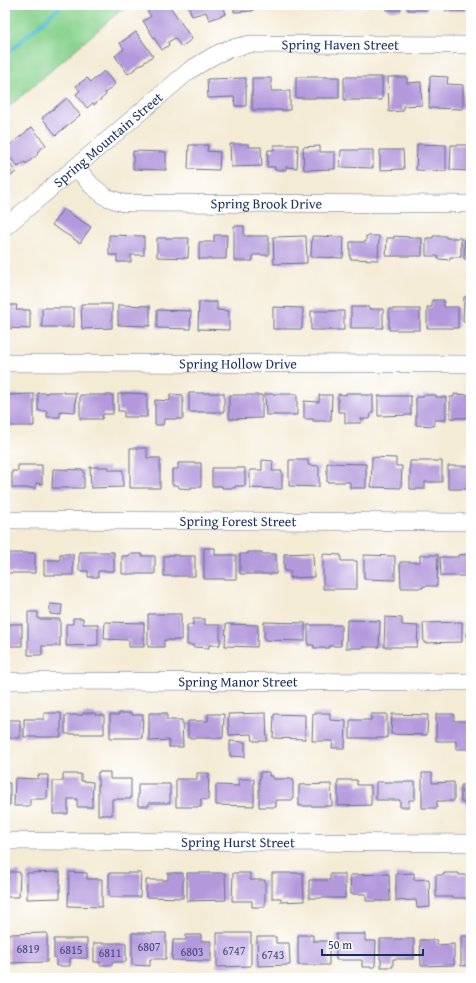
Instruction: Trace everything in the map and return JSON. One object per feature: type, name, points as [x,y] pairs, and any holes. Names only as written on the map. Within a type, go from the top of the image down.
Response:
[{"type":"street","name":"Spring Haven Street","points":[[213,56],[228,48],[250,44],[471,45]]},
{"type":"street","name":"Spring Mountain Street","points":[[5,227],[190,70],[213,56]]},
{"type":"street","name":"Spring Brook Drive","points":[[76,167],[91,184],[106,197],[123,204],[471,204]]},
{"type":"street","name":"Spring Hollow Drive","points":[[5,363],[471,364]]},
{"type":"street","name":"Spring Forest Street","points":[[5,520],[471,522]]},
{"type":"street","name":"Spring Manor Street","points":[[5,681],[471,682]]},
{"type":"street","name":"Spring Hurst Street","points":[[5,841],[471,843]]},
{"type":"green space","points":[[5,5],[127,5],[5,110]]},
{"type":"building","points":[[156,5],[161,5],[163,8],[169,5],[192,39],[181,47],[175,38],[168,42],[169,45],[162,50],[143,21],[151,16],[147,11]]},
{"type":"building","points":[[188,5],[223,5],[226,14],[209,20],[206,12],[192,16]]},
{"type":"building","points":[[234,5],[253,5],[253,11],[234,12]]},
{"type":"building","points":[[272,5],[311,5],[311,8],[291,9],[272,7]]},
{"type":"building","points":[[323,5],[339,5],[339,9],[323,9]]},
{"type":"building","points":[[386,5],[401,5],[401,10],[387,10]]},
{"type":"building","points":[[408,5],[427,5],[427,10],[408,10]]},
{"type":"building","points":[[446,5],[466,5],[466,11],[446,11]]},
{"type":"building","points":[[136,32],[153,56],[128,74],[115,56],[124,49],[120,43]]},
{"type":"building","points":[[104,71],[115,84],[105,93],[106,95],[94,105],[93,103],[87,108],[76,94],[80,91],[76,86],[87,78],[91,82]]},
{"type":"building","points":[[430,76],[448,77],[447,84],[463,85],[463,109],[429,108]]},
{"type":"building","points":[[296,77],[339,77],[339,98],[296,98]]},
{"type":"building","points":[[344,77],[382,77],[382,100],[344,100]]},
{"type":"building","points":[[388,77],[407,77],[407,83],[421,82],[422,105],[403,106],[403,111],[389,112]]},
{"type":"building","points":[[246,78],[246,106],[235,106],[234,97],[208,98],[207,79]]},
{"type":"building","points":[[252,78],[271,78],[271,91],[290,91],[290,110],[252,110]]},
{"type":"building","points":[[67,98],[80,115],[56,135],[42,118]]},
{"type":"building","points":[[32,127],[46,145],[26,164],[25,162],[18,167],[5,149]]},
{"type":"building","points":[[230,144],[249,144],[249,147],[261,147],[262,166],[231,167]]},
{"type":"building","points":[[417,144],[446,145],[446,171],[416,170]]},
{"type":"building","points":[[189,145],[208,145],[207,151],[220,152],[219,170],[188,169]]},
{"type":"building","points":[[274,145],[298,145],[297,168],[286,167],[286,170],[275,170],[275,167],[267,167],[268,150],[274,150]]},
{"type":"building","points":[[451,145],[471,145],[471,171],[450,170]]},
{"type":"building","points":[[320,146],[320,152],[335,152],[335,169],[304,170],[303,147]]},
{"type":"building","points":[[341,150],[373,150],[373,168],[340,167]]},
{"type":"building","points":[[380,150],[403,150],[404,169],[380,170]]},
{"type":"building","points":[[133,151],[166,152],[166,170],[133,169]]},
{"type":"building","points":[[5,158],[16,172],[5,181]]},
{"type":"building","points":[[63,209],[91,227],[80,243],[52,225]]},
{"type":"building","points":[[234,226],[244,226],[244,236],[269,236],[269,255],[253,255],[253,261],[234,261]]},
{"type":"building","points":[[109,235],[144,236],[144,255],[131,255],[131,262],[117,262],[117,255],[109,255]]},
{"type":"building","points":[[214,235],[227,235],[226,259],[199,259],[199,242],[214,242]]},
{"type":"building","points":[[306,236],[307,263],[274,264],[273,237]]},
{"type":"building","points":[[312,236],[344,237],[343,258],[311,257]]},
{"type":"building","points":[[366,236],[379,236],[378,260],[350,259],[350,242],[366,242]]},
{"type":"building","points":[[394,236],[422,238],[422,256],[386,256],[387,238],[394,238]]},
{"type":"building","points":[[433,236],[461,238],[461,257],[450,257],[450,260],[438,259],[438,256],[426,256],[426,238],[433,238]]},
{"type":"building","points":[[157,238],[189,238],[188,258],[157,257]]},
{"type":"building","points":[[465,238],[471,238],[471,259],[464,259]]},
{"type":"building","points":[[464,297],[471,297],[471,322],[463,322]]},
{"type":"building","points":[[432,300],[444,300],[444,307],[458,307],[458,328],[427,328],[427,307],[432,307]]},
{"type":"building","points":[[199,302],[217,302],[217,310],[229,311],[229,330],[198,329]]},
{"type":"building","points":[[81,304],[112,304],[112,328],[82,329]]},
{"type":"building","points":[[5,305],[17,305],[16,310],[30,310],[30,329],[5,328]]},
{"type":"building","points":[[118,305],[150,306],[150,326],[118,325]]},
{"type":"building","points":[[273,307],[303,308],[302,329],[273,329]]},
{"type":"building","points":[[351,307],[383,309],[383,328],[351,328]]},
{"type":"building","points":[[42,308],[74,308],[74,327],[42,327]]},
{"type":"building","points":[[389,309],[420,309],[420,330],[389,330]]},
{"type":"building","points":[[157,310],[191,311],[190,329],[157,328]]},
{"type":"building","points":[[311,311],[344,311],[344,330],[311,330]]},
{"type":"building","points":[[38,393],[76,393],[75,412],[60,411],[60,417],[47,417],[47,411],[38,411]]},
{"type":"building","points":[[189,393],[224,393],[224,412],[189,412]]},
{"type":"building","points":[[346,393],[373,395],[373,413],[371,413],[370,419],[361,419],[361,423],[345,423],[345,412],[338,412],[338,394],[346,395]]},
{"type":"building","points":[[34,394],[34,426],[6,426],[5,395]]},
{"type":"building","points":[[118,394],[147,394],[147,417],[124,417],[124,411],[118,411]]},
{"type":"building","points":[[170,394],[183,395],[183,419],[164,419],[163,425],[155,425],[155,400],[170,401]]},
{"type":"building","points":[[265,394],[297,394],[297,415],[266,415]]},
{"type":"building","points":[[454,394],[471,395],[471,418],[450,418],[450,397],[454,397]]},
{"type":"building","points":[[80,395],[113,395],[113,414],[103,414],[102,419],[80,419]]},
{"type":"building","points":[[229,395],[262,395],[262,418],[229,419]]},
{"type":"building","points":[[319,395],[332,395],[331,421],[313,421],[313,419],[304,419],[304,401],[319,402]]},
{"type":"building","points":[[423,395],[446,397],[446,420],[434,420],[434,426],[416,425],[416,397],[423,397]]},
{"type":"building","points":[[378,396],[411,396],[411,415],[378,416]]},
{"type":"building","points":[[130,448],[147,448],[147,458],[160,458],[160,488],[130,488]]},
{"type":"building","points":[[372,457],[396,458],[396,466],[402,466],[401,488],[371,487]]},
{"type":"building","points":[[262,460],[273,461],[272,471],[282,471],[282,489],[250,488],[250,470],[262,470]]},
{"type":"building","points":[[289,460],[308,460],[308,465],[319,466],[319,487],[289,486]]},
{"type":"building","points":[[410,461],[442,461],[442,482],[425,482],[425,489],[410,489]]},
{"type":"building","points":[[178,463],[201,463],[201,487],[191,487],[191,489],[179,488],[178,485],[172,485],[172,469],[178,469]]},
{"type":"building","points":[[327,463],[366,464],[366,488],[350,488],[350,482],[327,482]]},
{"type":"building","points":[[18,465],[42,465],[42,484],[36,483],[36,488],[12,488],[12,471],[18,471]]},
{"type":"building","points":[[448,466],[471,466],[471,486],[467,486],[467,489],[449,489]]},
{"type":"building","points":[[90,467],[109,467],[109,470],[123,470],[123,487],[91,488]]},
{"type":"building","points":[[212,468],[245,468],[245,486],[222,488],[222,486],[212,486]]},
{"type":"building","points":[[53,469],[84,470],[84,488],[52,488]]},
{"type":"building","points":[[204,548],[215,548],[215,555],[236,555],[236,579],[204,579]]},
{"type":"building","points":[[79,552],[114,552],[114,571],[98,571],[98,577],[88,577],[88,571],[79,571]]},
{"type":"building","points":[[248,552],[276,554],[276,574],[240,574],[240,554],[248,554]]},
{"type":"building","points":[[5,553],[35,553],[35,573],[5,573]]},
{"type":"building","points":[[313,553],[314,577],[290,578],[290,571],[284,571],[284,554]]},
{"type":"building","points":[[60,554],[73,554],[73,575],[44,575],[44,560],[60,560]]},
{"type":"building","points":[[129,554],[155,556],[155,574],[122,574],[122,556],[129,556]]},
{"type":"building","points":[[323,554],[341,555],[341,561],[357,561],[357,589],[323,589]]},
{"type":"building","points":[[471,554],[471,576],[441,576],[440,557],[458,557],[458,555]]},
{"type":"building","points":[[364,555],[395,556],[395,580],[364,579]]},
{"type":"building","points":[[420,555],[438,555],[437,586],[423,586],[423,588],[401,588],[400,562],[420,562]]},
{"type":"building","points":[[164,556],[195,556],[195,576],[164,576]]},
{"type":"building","points":[[50,604],[62,605],[61,615],[50,614]]},
{"type":"building","points":[[28,612],[38,612],[38,619],[60,619],[60,646],[42,646],[42,655],[28,655]]},
{"type":"building","points":[[148,614],[181,614],[181,640],[164,640],[164,647],[148,647]]},
{"type":"building","points":[[5,615],[9,615],[9,624],[22,624],[22,646],[5,646]]},
{"type":"building","points":[[385,617],[402,618],[402,625],[418,626],[417,647],[384,647]]},
{"type":"building","points":[[73,618],[83,618],[83,624],[98,624],[98,645],[66,646],[66,624],[73,624]]},
{"type":"building","points":[[193,619],[205,619],[205,625],[220,625],[220,645],[209,645],[209,648],[187,645],[187,625],[193,625]]},
{"type":"building","points":[[347,620],[380,621],[379,647],[346,648]]},
{"type":"building","points":[[105,622],[144,623],[144,647],[129,647],[129,640],[104,639]]},
{"type":"building","points":[[264,622],[305,623],[305,641],[264,640]]},
{"type":"building","points":[[462,622],[462,642],[424,643],[423,623]]},
{"type":"building","points":[[226,624],[258,625],[257,647],[225,646]]},
{"type":"building","points":[[308,625],[341,625],[341,646],[314,648],[314,645],[308,645]]},
{"type":"building","points":[[467,626],[471,626],[471,645],[467,645]]},
{"type":"building","points":[[44,713],[61,713],[61,737],[24,737],[24,719],[44,719]]},
{"type":"building","points":[[83,713],[104,715],[104,734],[65,734],[65,715],[83,715]]},
{"type":"building","points":[[119,713],[143,715],[142,738],[110,738],[110,715],[119,715]]},
{"type":"building","points":[[149,713],[167,713],[167,720],[182,720],[183,747],[169,747],[169,740],[149,741]]},
{"type":"building","points":[[266,713],[267,741],[253,741],[252,734],[229,735],[228,714]]},
{"type":"building","points":[[313,713],[330,713],[330,720],[346,721],[345,748],[332,748],[333,741],[312,741]]},
{"type":"building","points":[[208,714],[224,714],[223,738],[188,738],[188,721],[208,721]]},
{"type":"building","points":[[274,714],[305,715],[305,739],[273,738]]},
{"type":"building","points":[[371,714],[387,714],[387,738],[350,738],[350,720],[371,720]]},
{"type":"building","points":[[392,714],[428,715],[427,735],[391,734]]},
{"type":"building","points":[[436,714],[454,714],[454,721],[469,721],[469,749],[456,749],[456,741],[436,741]]},
{"type":"building","points":[[5,720],[20,720],[20,738],[5,738]]},
{"type":"building","points":[[230,741],[245,742],[245,757],[230,756]]},
{"type":"building","points":[[98,772],[110,772],[110,779],[131,779],[131,799],[112,799],[112,815],[98,815]]},
{"type":"building","points":[[260,772],[269,772],[269,776],[273,776],[273,779],[293,779],[293,800],[276,800],[276,807],[259,807]]},
{"type":"building","points":[[197,773],[209,773],[208,800],[201,799],[201,807],[176,807],[176,779],[197,779]]},
{"type":"building","points":[[422,773],[432,773],[432,783],[454,782],[454,801],[437,801],[437,808],[422,808]]},
{"type":"building","points":[[63,774],[81,774],[81,781],[93,782],[92,807],[77,807],[77,799],[68,799],[68,814],[53,814],[53,781],[63,781]]},
{"type":"building","points":[[38,775],[48,775],[47,799],[30,799],[30,806],[14,806],[15,778],[38,779]]},
{"type":"building","points":[[239,779],[254,779],[254,806],[216,805],[216,785],[239,786]]},
{"type":"building","points":[[338,780],[357,780],[357,785],[371,785],[371,805],[338,806]]},
{"type":"building","points":[[376,782],[415,782],[415,800],[409,800],[409,807],[400,807],[400,800],[376,800]]},
{"type":"building","points":[[5,783],[10,783],[10,805],[5,805]]},
{"type":"building","points":[[138,784],[170,784],[170,803],[149,803],[149,806],[138,806]]},
{"type":"building","points":[[331,784],[332,806],[299,806],[299,785]]},
{"type":"building","points":[[461,785],[471,785],[471,807],[467,807],[467,803],[461,802]]},
{"type":"building","points":[[5,872],[20,872],[19,897],[5,897]]},
{"type":"building","points":[[60,872],[60,898],[27,899],[27,873]]},
{"type":"building","points":[[69,872],[87,873],[87,879],[102,879],[102,907],[68,906]]},
{"type":"building","points":[[109,873],[141,873],[140,897],[109,897]]},
{"type":"building","points":[[168,873],[183,873],[183,898],[146,897],[146,880],[168,880]]},
{"type":"building","points":[[187,873],[225,873],[226,900],[187,901]]},
{"type":"building","points":[[233,873],[250,873],[250,880],[265,880],[265,907],[252,907],[252,901],[232,901]]},
{"type":"building","points":[[272,873],[303,873],[304,901],[281,902],[281,898],[272,898]]},
{"type":"building","points":[[414,873],[414,880],[429,879],[430,907],[417,908],[416,900],[396,901],[396,874]]},
{"type":"building","points":[[444,873],[459,873],[459,875],[468,875],[468,898],[436,897],[436,875],[444,875]]},
{"type":"building","points":[[330,874],[345,874],[345,898],[309,898],[309,880],[330,880]]},
{"type":"building","points":[[389,874],[390,901],[366,901],[366,894],[351,894],[350,875]]},
{"type":"building","points":[[47,933],[47,962],[9,963],[8,934]]},
{"type":"building","points":[[132,933],[166,933],[166,959],[150,959],[150,966],[132,965]]},
{"type":"building","points":[[217,933],[251,933],[251,966],[217,967]]},
{"type":"building","points":[[336,934],[365,934],[365,941],[376,941],[375,967],[362,967],[362,960],[336,960]]},
{"type":"building","points":[[186,935],[201,935],[201,941],[211,941],[211,961],[172,960],[173,940],[186,940]]},
{"type":"building","points":[[298,935],[313,935],[313,941],[329,941],[329,965],[298,965]]},
{"type":"building","points":[[461,936],[471,936],[471,965],[461,966]]},
{"type":"building","points":[[257,937],[276,937],[276,943],[289,943],[290,965],[258,966]]},
{"type":"building","points":[[54,939],[87,939],[87,958],[70,958],[70,966],[56,966],[56,958],[54,958]]},
{"type":"building","points":[[380,939],[414,939],[414,959],[393,959],[393,967],[381,967]]},
{"type":"building","points":[[420,940],[437,940],[437,945],[454,944],[454,965],[421,966]]},
{"type":"building","points":[[94,943],[126,943],[126,962],[112,962],[112,965],[100,965],[100,962],[94,962]]},
{"type":"waterway","points":[[5,55],[62,5]]}]
